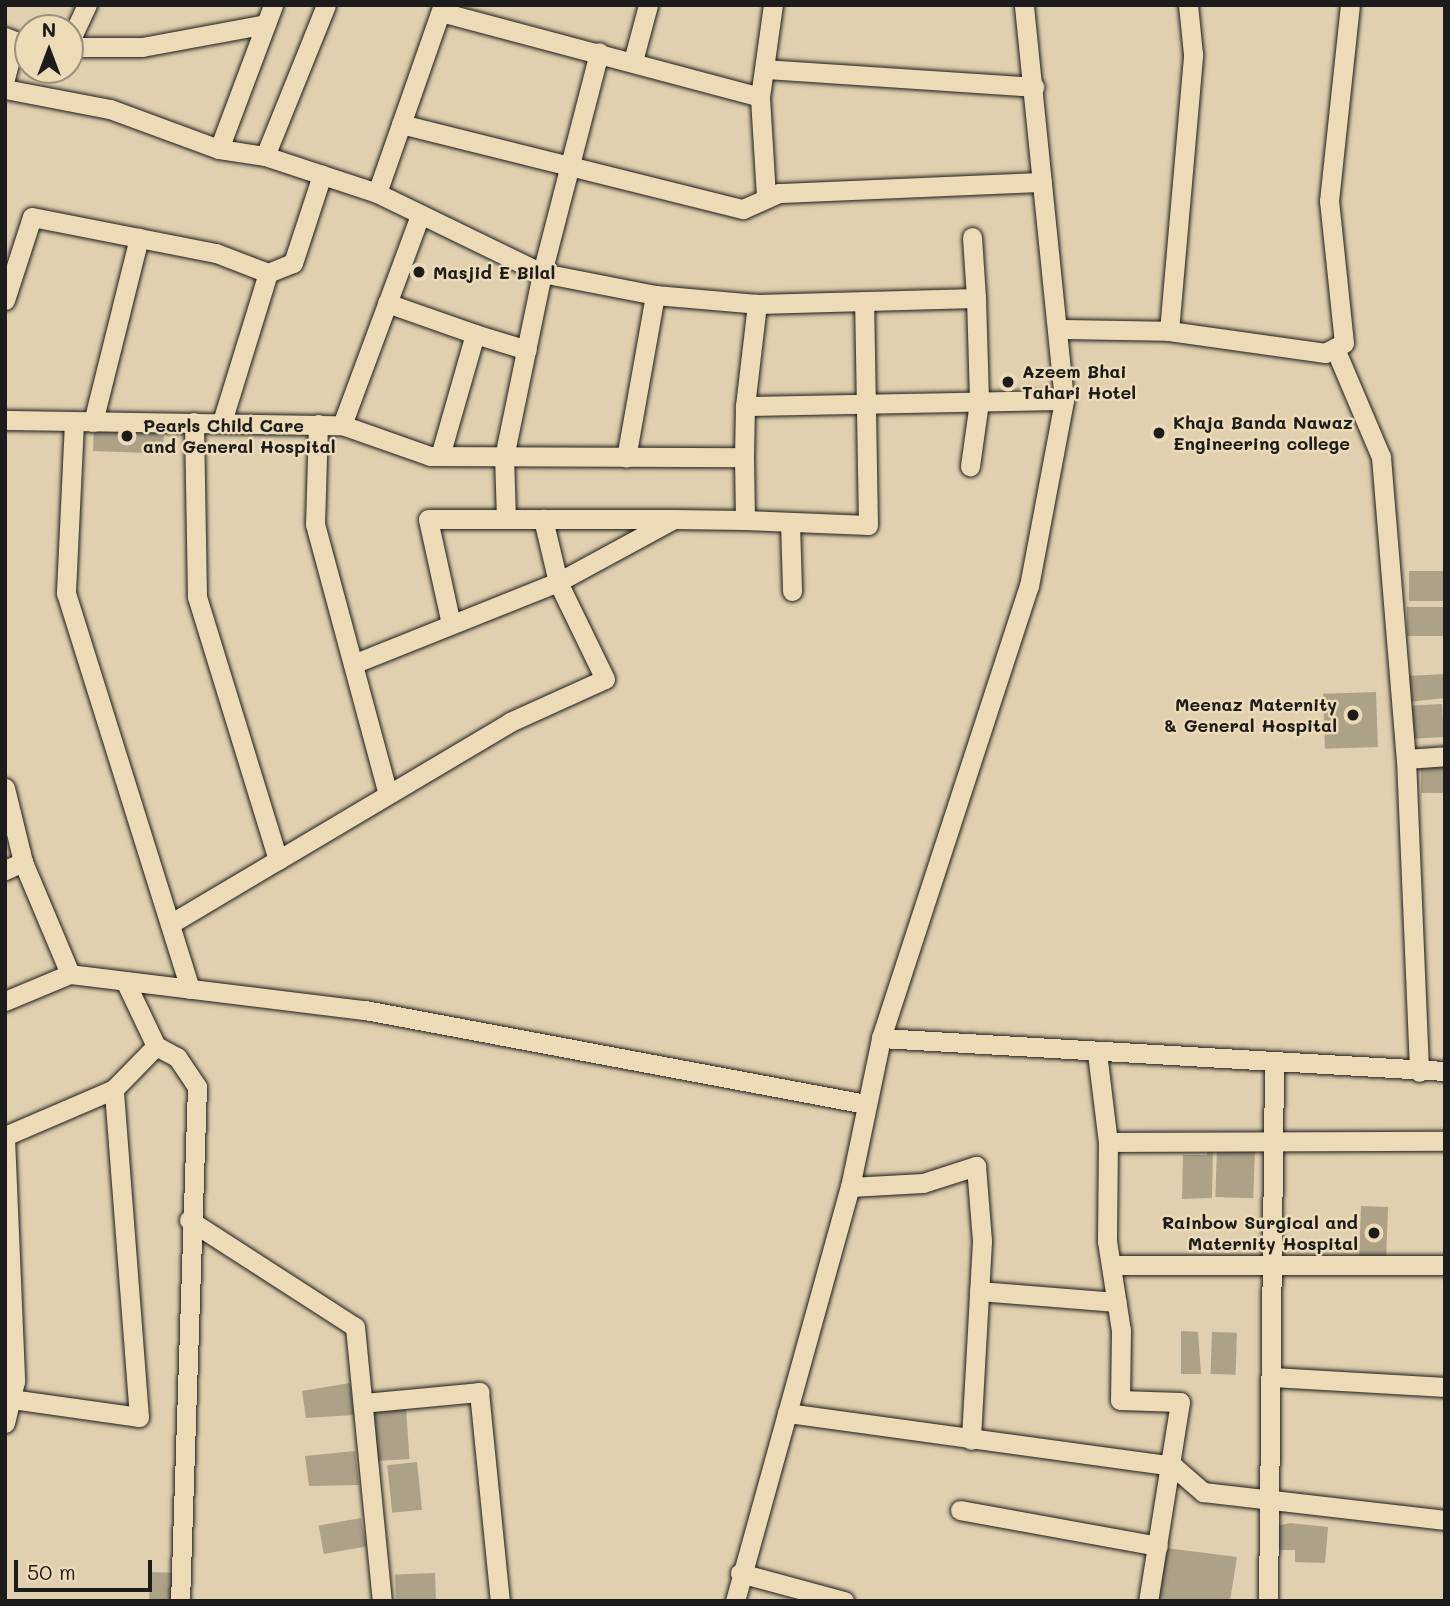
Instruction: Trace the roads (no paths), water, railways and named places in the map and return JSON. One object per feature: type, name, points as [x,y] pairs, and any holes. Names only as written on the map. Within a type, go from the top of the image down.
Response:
[{"type":"street","points":[[265,156],[326,5]]},
{"type":"street","points":[[633,61],[648,5]]},
{"type":"street","points":[[766,196],[760,97],[772,5]]},
{"type":"street","points":[[735,1601],[740,1573],[850,1188],[881,1038],[1029,586],[1064,400],[1059,329],[1024,5]]},
{"type":"street","points":[[1169,331],[1193,54],[1188,5]]},
{"type":"street","points":[[1336,351],[1346,332],[1329,201],[1350,5]]},
{"type":"street","points":[[377,193],[442,9],[760,97]]},
{"type":"street","points":[[219,149],[270,15]]},
{"type":"street","points":[[84,47],[142,47],[270,15]]},
{"type":"street","points":[[6,72],[14,46]]},
{"type":"street","points":[[506,519],[504,457],[542,273],[598,52]]},
{"type":"street","points":[[765,69],[1034,87]]},
{"type":"street","points":[[5,89],[110,109],[219,149],[265,156],[377,193],[542,273],[655,295],[757,304],[976,298]]},
{"type":"street","points":[[401,124],[743,209],[766,196],[1042,182]]},
{"type":"street","points":[[5,300],[32,217],[216,253],[268,274],[293,263],[322,175]]},
{"type":"street","points":[[342,425],[420,215]]},
{"type":"street","points":[[970,466],[979,402],[972,237]]},
{"type":"street","points":[[139,238],[84,422],[66,593],[190,989]]},
{"type":"street","points":[[222,422],[268,274]]},
{"type":"street","points":[[626,457],[655,295]]},
{"type":"street","points":[[451,624],[428,519],[674,519],[868,525],[864,301]]},
{"type":"street","points":[[387,303],[527,350]]},
{"type":"street","points":[[745,520],[745,406],[757,304]]},
{"type":"street","points":[[1059,329],[1169,331],[1336,351]]},
{"type":"street","points":[[440,456],[475,334]]},
{"type":"street","points":[[1336,351],[1381,457],[1406,759],[1419,1072]]},
{"type":"street","points":[[745,406],[1064,400]]},
{"type":"street","points":[[5,420],[342,425],[440,456],[744,457]]},
{"type":"street","points":[[194,422],[197,596],[278,860]]},
{"type":"street","points":[[318,424],[315,524],[387,790]]},
{"type":"street","points":[[170,924],[278,860],[387,790],[510,722],[605,679],[558,582],[544,519]]},
{"type":"street","points":[[353,664],[558,582],[674,519]]},
{"type":"street","points":[[790,522],[792,591]]},
{"type":"street","points":[[1406,759],[1445,756]]},
{"type":"street","points":[[5,788],[14,866],[70,974]]},
{"type":"street","points":[[5,1001],[70,974],[365,1010],[866,1104]]},
{"type":"street","points":[[125,981],[156,1046],[177,1056],[197,1087],[198,1192],[189,1220],[180,1601]]},
{"type":"street","points":[[881,1038],[1274,1065],[1445,1071]]},
{"type":"street","points":[[5,1423],[11,1399],[5,1137],[114,1089],[156,1046]]},
{"type":"street","points":[[1097,1053],[1108,1142],[1111,1265],[1117,1302],[1120,1400],[1180,1402],[1173,1466],[1148,1601]]},
{"type":"street","points":[[1268,1601],[1273,1498],[1274,1065]]},
{"type":"street","points":[[11,1399],[139,1417],[114,1089]]},
{"type":"street","points":[[1108,1142],[1445,1140]]},
{"type":"street","points":[[850,1188],[923,1183],[976,1166],[979,1291],[971,1440]]},
{"type":"street","points":[[189,1220],[355,1327],[382,1601]]},
{"type":"street","points":[[1111,1265],[1273,1261],[1445,1265]]},
{"type":"street","points":[[979,1291],[1117,1302]]},
{"type":"street","points":[[1273,1377],[1445,1387]]},
{"type":"street","points":[[363,1403],[479,1392],[500,1601]]},
{"type":"street","points":[[787,1413],[1173,1466],[1203,1492],[1445,1520]]},
{"type":"street","points":[[960,1510],[1158,1546]]},
{"type":"street","points":[[740,1573],[794,1595],[844,1601]]},
{"type":"place","name":"Masjid E Bilal","points":[[419,272]]},
{"type":"place","name":"Azeem Bhai Tahari Hotel","points":[[1008,382]]},
{"type":"place","name":"Khaja Banda Nawaz Engineering college","points":[[1159,433]]},
{"type":"place","name":"Pearls Child Care and General Hospital","points":[[127,436]]},
{"type":"place","name":"Meenaz Maternity & General Hospital","points":[[1353,715]]},
{"type":"place","name":"Rainbow Surgical and Maternity Hospital","points":[[1374,1233]]}]
